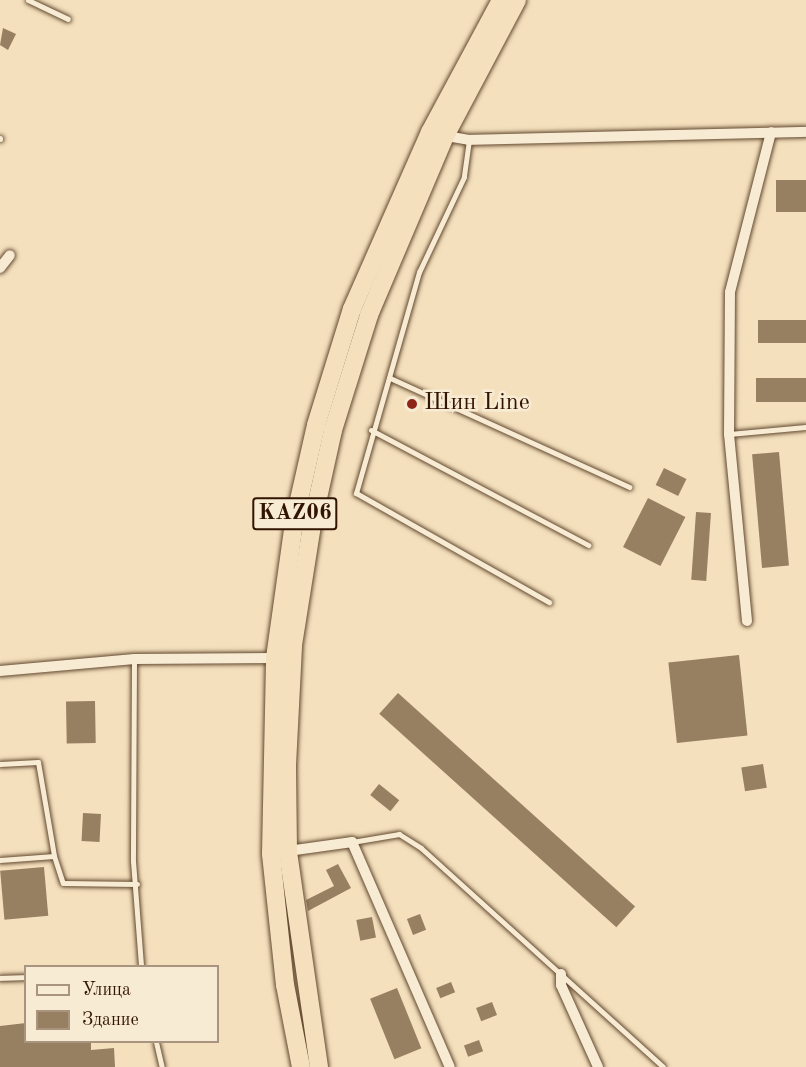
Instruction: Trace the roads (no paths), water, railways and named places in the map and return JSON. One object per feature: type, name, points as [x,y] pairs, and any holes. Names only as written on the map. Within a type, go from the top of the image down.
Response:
[{"type":"highway","name":"KАZ06","points":[[301,1067],[285,985],[271,854],[275,658],[294,522],[330,373],[352,309],[501,0]]},
{"type":"highway","name":"KАZ06","points":[[319,1067],[288,851],[287,765],[293,645],[325,462],[369,315],[437,134],[517,0]]},
{"type":"street","points":[[747,621],[729,435],[730,292],[771,132]]},
{"type":"street","points":[[437,134],[469,140],[806,132]]},
{"type":"street","points":[[0,268],[10,255]]},
{"type":"street","points":[[0,670],[134,659],[275,658]]},
{"type":"street","points":[[288,851],[352,842],[450,1067]]},
{"type":"street","points":[[561,974],[561,985],[598,1067]]},
{"type":"lane","points":[[28,0],[68,19]]},
{"type":"lane","points":[[469,140],[464,177],[419,272],[390,378],[371,430],[356,487],[361,498],[549,602]]},
{"type":"lane","points":[[390,378],[629,486]]},
{"type":"lane","points":[[729,435],[806,427]]},
{"type":"lane","points":[[371,430],[588,545]]},
{"type":"lane","points":[[134,659],[133,861],[137,884],[141,965]]},
{"type":"lane","points":[[0,764],[38,762],[54,856],[63,883],[137,884]]},
{"type":"lane","points":[[352,842],[399,834],[421,848],[663,1067]]},
{"type":"lane","points":[[0,860],[54,856]]},
{"type":"lane","points":[[0,978],[24,977]]},
{"type":"lane","points":[[156,1043],[162,1067]]},
{"type":"place","name":"Шин Line","points":[[412,404]]}]
